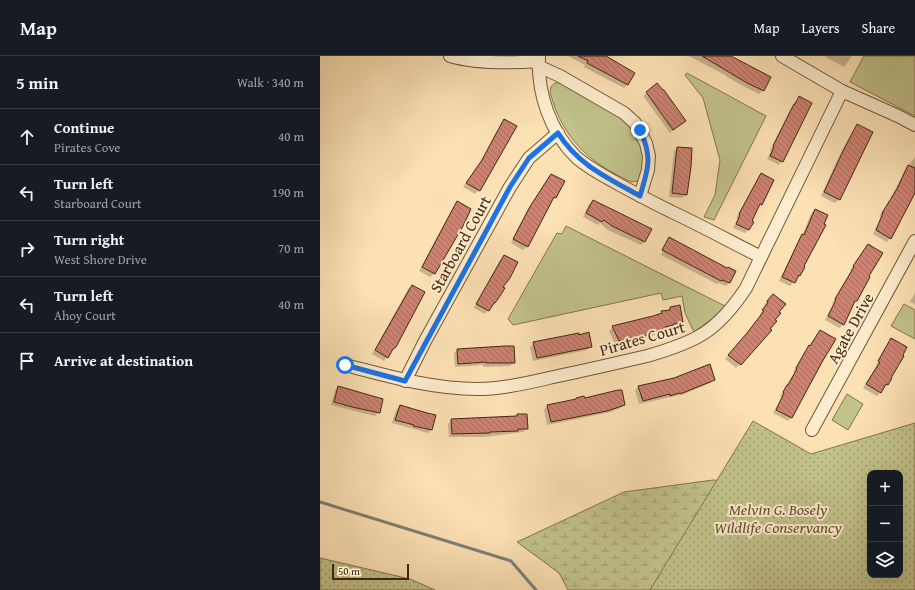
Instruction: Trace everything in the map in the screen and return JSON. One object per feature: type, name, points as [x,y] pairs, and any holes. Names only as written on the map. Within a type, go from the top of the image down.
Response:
[{"type":"street","points":[[782,56],[842,91],[915,125]]},
{"type":"street","points":[[456,57],[519,63],[539,61],[560,76],[624,112],[635,123],[646,143],[649,156],[648,170],[640,196]]},
{"type":"street","points":[[539,61],[540,84],[546,108],[564,143],[577,158],[640,196],[761,257]]},
{"type":"street","name":"Pirates Court","points":[[345,365],[405,381],[448,388],[498,388],[536,381],[666,351],[695,339],[708,331],[722,319],[734,306],[746,288],[842,91]]},
{"type":"street","name":"Starboard Court","points":[[405,381],[510,187],[529,158],[558,133]]},
{"type":"street","name":"Agate Drive","points":[[812,430],[915,241]]},
{"type":"green space","points":[[864,56],[915,56],[915,116],[850,82]]},
{"type":"green space","points":[[687,73],[766,116],[714,220],[704,217],[715,195],[720,160],[703,98],[685,75]]},
{"type":"green space","points":[[555,83],[561,83],[628,121],[645,153],[641,179],[632,182],[607,170],[578,146],[563,126],[553,102],[550,89]]},
{"type":"green space","points":[[566,226],[725,306],[712,319],[694,332],[685,313],[682,296],[663,300],[661,293],[513,325],[508,319],[557,233],[562,234]]},
{"type":"green space","points":[[904,304],[915,310],[915,339],[891,326]]},
{"type":"green space","points":[[847,394],[863,404],[848,430],[832,420]]},
{"type":"green space","name":"Melvin G. Bosely Wildlife Conservancy","points":[[753,421],[811,454],[915,423],[915,590],[650,590]]},
{"type":"green space","name":"Melvin G. Bosely Wildlife Conservancy","points":[[871,464],[890,470],[867,470],[867,488],[847,590],[568,590],[559,573],[517,542],[624,492],[713,480],[827,489]]},
{"type":"green space","points":[[320,558],[410,579],[435,590],[320,590]]},
{"type":"building","points":[[578,56],[606,56],[635,73],[628,85],[587,63],[588,61]]},
{"type":"building","points":[[702,56],[731,56],[771,77],[764,91],[747,83]]},
{"type":"building","points":[[657,83],[664,90],[686,121],[673,130],[646,92]]},
{"type":"building","points":[[799,96],[812,103],[783,162],[770,156],[774,147],[773,146]]},
{"type":"building","points":[[504,119],[517,126],[480,191],[466,183],[482,160]]},
{"type":"building","points":[[857,124],[873,132],[840,200],[824,192]]},
{"type":"building","points":[[677,147],[692,148],[687,195],[672,193]]},
{"type":"building","points":[[908,165],[915,168],[915,193],[891,239],[876,230],[882,213],[897,189]]},
{"type":"building","points":[[761,173],[774,180],[762,205],[760,204],[752,221],[754,222],[749,230],[736,224],[740,215],[739,214]]},
{"type":"building","points":[[551,174],[565,181],[556,198],[554,197],[528,247],[513,239],[531,205]]},
{"type":"building","points":[[593,200],[652,229],[645,242],[612,226],[604,220],[602,222],[586,213]]},
{"type":"building","points":[[457,201],[471,209],[463,226],[435,274],[422,267]]},
{"type":"building","points":[[815,209],[828,215],[824,224],[826,225],[804,266],[805,267],[795,283],[782,277],[802,234],[804,235]]},
{"type":"building","points":[[669,237],[727,268],[728,267],[736,271],[730,283],[721,281],[662,250]]},
{"type":"building","points":[[868,244],[883,253],[869,276],[870,277],[857,301],[855,301],[844,325],[828,316],[836,300],[835,299],[854,267],[853,266]]},
{"type":"building","points":[[504,255],[518,262],[510,278],[503,287],[505,288],[489,311],[476,304]]},
{"type":"building","points":[[412,285],[425,292],[396,347],[393,349],[388,358],[375,350]]},
{"type":"building","points":[[773,294],[786,304],[779,312],[781,313],[775,320],[777,321],[770,329],[772,330],[741,365],[728,355],[764,311],[762,310]]},
{"type":"building","points":[[680,305],[683,322],[673,324],[674,325],[665,327],[666,329],[631,340],[621,343],[612,326],[653,316],[662,313],[661,311],[670,310],[670,307]]},
{"type":"building","points":[[820,330],[836,339],[792,418],[776,410],[784,393],[783,392],[797,369],[796,368],[809,345],[810,346]]},
{"type":"building","points":[[589,332],[592,347],[537,358],[533,342]]},
{"type":"building","points":[[891,338],[907,347],[903,355],[904,356],[892,378],[888,385],[886,384],[881,393],[866,384],[880,362],[878,361]]},
{"type":"building","points":[[514,346],[515,363],[486,362],[458,364],[457,349]]},
{"type":"building","points":[[710,364],[715,380],[680,394],[670,396],[670,394],[643,401],[638,386],[674,378]]},
{"type":"building","points":[[338,386],[383,399],[380,413],[334,402]]},
{"type":"building","points":[[622,390],[625,405],[607,411],[551,422],[547,405]]},
{"type":"building","points":[[400,405],[436,415],[432,430],[395,420]]},
{"type":"building","points":[[517,414],[527,414],[528,429],[490,433],[452,434],[451,419],[517,416]]},
{"type":"waterway","points":[[320,502],[511,561],[536,590]]},
{"type":"route","points":[[345,365],[405,381],[425,341],[510,187],[529,158],[558,133],[564,143],[577,158],[600,174],[640,196],[648,170],[649,156],[646,143],[640,130]]}]
